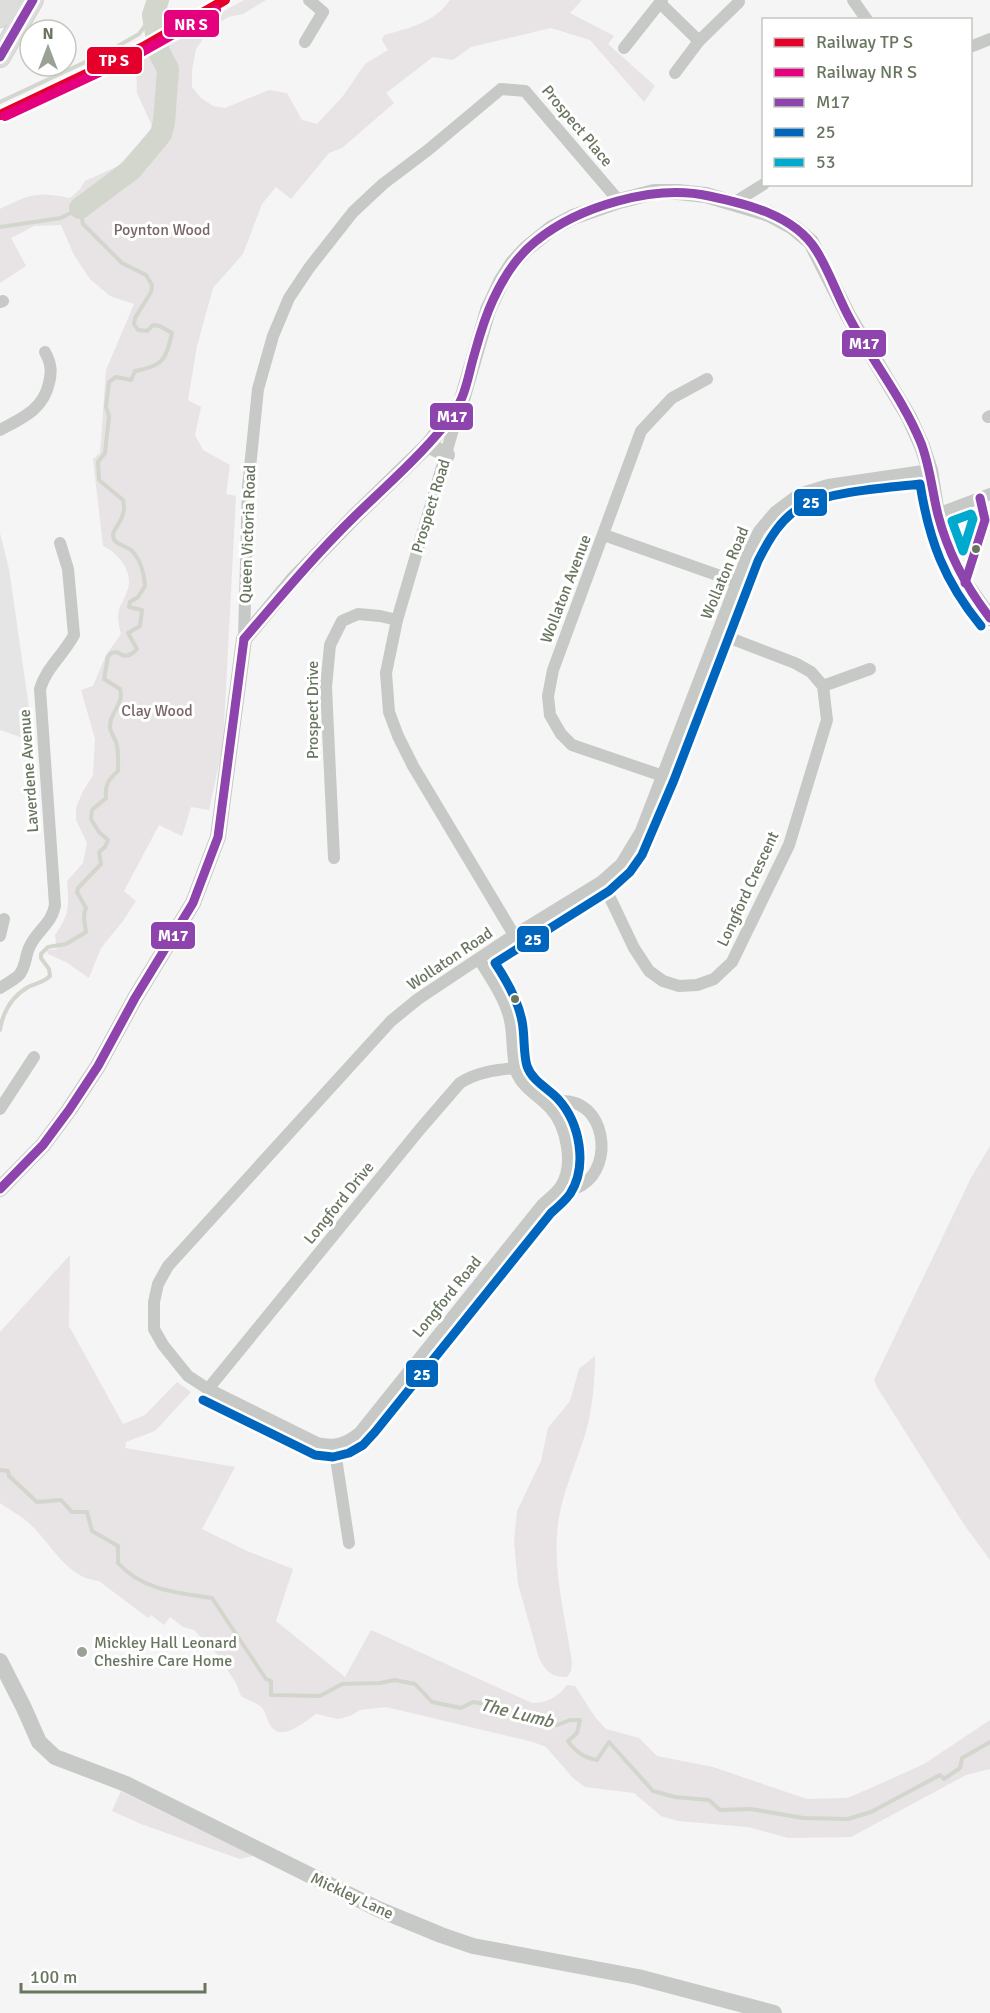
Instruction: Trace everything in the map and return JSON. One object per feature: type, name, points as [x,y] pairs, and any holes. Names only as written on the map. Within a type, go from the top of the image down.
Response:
[{"type":"main road","points":[[0,57],[33,0]]},
{"type":"street","points":[[305,42],[323,12],[311,0]]},
{"type":"street","points":[[853,0],[866,18]]},
{"type":"street","points":[[624,48],[661,2],[699,41]]},
{"type":"street","points":[[675,73],[699,41],[740,2]]},
{"type":"street","points":[[972,46],[990,39]]},
{"type":"street","name":"Prospect Place","points":[[501,89],[525,91],[619,201]]},
{"type":"street","name":"Queen Victoria Road","points":[[0,1189],[43,1145],[98,1066],[135,998],[193,903],[218,837],[244,639],[249,487],[258,389],[273,336],[289,298],[309,268],[353,212],[383,184],[501,89]]},
{"type":"street","points":[[735,202],[762,185]]},
{"type":"street","name":"Prospect Road","points":[[514,935],[413,766],[398,736],[389,712],[386,673],[397,620],[488,310],[513,263],[526,248],[552,228],[573,217],[619,201],[654,192],[678,192],[706,195],[735,202],[769,214],[793,227],[811,242],[860,337],[909,417],[930,470],[937,514],[947,549],[970,590],[990,618]]},
{"type":"street","points":[[0,430],[32,413],[43,400],[51,372],[50,361],[45,351]]},
{"type":"street","name":"Wollaton Avenue","points":[[663,776],[572,745],[561,734],[550,715],[548,696],[553,670],[641,431],[672,398],[707,379]]},
{"type":"street","points":[[244,639],[293,580],[428,445],[461,403]]},
{"type":"street","points":[[428,445],[447,455]]},
{"type":"street","name":"Wollaton Road","points":[[208,1389],[188,1376],[163,1345],[154,1329],[153,1302],[158,1284],[168,1266],[391,1021],[418,999],[514,935],[602,881],[621,864],[632,848],[663,776],[717,633],[759,531],[775,512],[799,494],[828,484],[930,470]]},
{"type":"street","points":[[937,514],[990,494]]},
{"type":"street","points":[[604,534],[737,582]]},
{"type":"street","name":"Laverdene Avenue","points":[[0,988],[19,975],[35,938],[51,921],[55,905],[40,689],[42,680],[74,635],[68,569],[60,543]]},
{"type":"street","name":"Prospect Drive","points":[[333,858],[326,687],[330,645],[342,621],[358,614],[397,620]]},
{"type":"street","points":[[717,633],[795,663],[811,672],[823,686],[870,669]]},
{"type":"street","name":"Longford Crescent","points":[[602,881],[634,948],[649,971],[663,981],[680,986],[697,985],[714,979],[732,962],[740,948],[789,845],[827,720],[823,686]]},
{"type":"street","points":[[0,936],[4,918]]},
{"type":"street","name":"Longford Road","points":[[334,1445],[351,1440],[360,1432],[542,1205],[555,1194],[566,1175],[566,1153],[560,1123],[547,1105],[526,1089],[515,1068],[510,1017],[479,959]]},
{"type":"street","points":[[0,1109],[34,1057]]},
{"type":"street","name":"Longford Drive","points":[[208,1389],[460,1083],[488,1071],[515,1068]]},
{"type":"street","name":"Longford Road","points":[[547,1105],[561,1101],[574,1103],[594,1117],[602,1137],[597,1168],[590,1178],[582,1185],[555,1194]]},
{"type":"street","points":[[208,1389],[317,1443],[334,1445],[349,1543]]},
{"type":"street","name":"Mickley Lane","points":[[0,1661],[39,1742],[47,1752],[126,1784],[378,1910],[473,1946],[638,1977],[774,2013]]},
{"type":"shaded area","points":[[0,533],[9,569],[34,742],[0,730]]},
{"type":"green space","points":[[244,0],[266,0],[243,14],[228,17],[211,28],[196,49],[192,87],[201,98],[213,106],[225,108],[269,90],[287,93],[302,120],[317,124],[343,96],[365,64],[388,50],[382,40],[384,35],[412,27],[429,19],[444,8],[450,0],[582,0],[570,13],[614,36],[608,44],[655,86],[644,102],[590,40],[551,28],[471,47],[453,60],[433,57],[386,93],[394,103],[342,148],[329,153],[291,199],[276,187],[262,204],[243,254],[213,288],[197,346],[188,400],[201,407],[195,435],[203,450],[230,465],[226,494],[236,496],[223,745],[209,810],[191,807],[182,836],[159,825],[124,891],[136,901],[101,948],[89,978],[66,962],[48,954],[47,950],[57,949],[55,935],[67,909],[67,881],[83,863],[87,843],[76,820],[76,808],[93,775],[95,739],[81,690],[93,686],[106,655],[121,634],[118,613],[129,583],[125,566],[113,552],[103,546],[93,459],[100,453],[106,370],[134,304],[110,296],[90,279],[74,255],[61,225],[34,226],[11,238],[26,266],[0,283],[0,209],[34,196],[49,195],[70,198],[85,181],[118,166],[153,128],[137,93],[136,60]]},
{"type":"green space","points":[[990,1146],[990,1560],[963,1523],[874,1380],[971,1178]]},
{"type":"green space","points":[[70,1255],[69,1326],[123,1424],[145,1415],[177,1382],[191,1392],[155,1431],[126,1442],[125,1448],[235,1467],[202,1529],[247,1551],[293,1569],[276,1621],[345,1677],[371,1630],[532,1703],[552,1698],[567,1685],[575,1686],[595,1717],[606,1729],[639,1738],[657,1756],[713,1767],[807,1799],[847,1798],[864,1791],[924,1764],[990,1720],[990,1769],[966,1775],[851,1837],[788,1838],[748,1827],[678,1821],[661,1816],[634,1793],[585,1787],[573,1778],[546,1747],[386,1707],[360,1710],[338,1719],[316,1714],[286,1732],[275,1730],[262,1708],[241,1696],[236,1683],[217,1654],[194,1630],[183,1627],[170,1617],[164,1625],[151,1615],[148,1618],[99,1581],[78,1574],[61,1560],[28,1522],[0,1503],[0,1332]]},
{"type":"green space","points":[[595,1356],[594,1388],[589,1420],[566,1491],[557,1535],[559,1582],[572,1662],[571,1671],[567,1677],[562,1677],[550,1673],[539,1658],[518,1584],[514,1542],[517,1511],[541,1461],[548,1428],[570,1401],[579,1369]]},
{"type":"green space","points":[[121,1791],[253,1856],[240,1859],[141,1824],[112,1811]]},
{"type":"waterway","points":[[80,208],[131,170],[161,134],[168,69],[159,52],[153,15],[158,0]]},
{"type":"waterway","points":[[0,102],[111,50],[139,34],[153,15]]},
{"type":"waterway","points":[[0,227],[61,218],[80,208]]},
{"type":"waterway","points":[[0,1030],[3,1017],[12,1000],[28,987],[50,976],[41,954],[48,947],[66,944],[86,932],[84,917],[86,908],[77,892],[78,888],[101,864],[99,852],[108,840],[99,832],[91,819],[92,810],[106,798],[108,783],[118,771],[117,745],[110,727],[121,694],[120,689],[104,679],[108,657],[111,653],[127,655],[137,649],[128,633],[140,626],[142,610],[129,607],[130,602],[138,597],[145,586],[140,562],[131,550],[115,541],[113,536],[122,518],[123,500],[99,480],[98,462],[105,453],[109,416],[106,407],[109,382],[116,377],[131,380],[135,371],[157,364],[168,350],[172,333],[153,325],[147,331],[138,330],[134,324],[135,318],[151,292],[152,285],[146,275],[122,263],[83,224],[80,208]]},
{"type":"waterway","name":"The Lumb","points":[[0,1470],[8,1471],[9,1476],[37,1502],[61,1500],[72,1512],[87,1512],[92,1531],[118,1546],[118,1563],[138,1579],[161,1589],[212,1598],[266,1679],[271,1681],[271,1695],[320,1696],[342,1684],[380,1683],[395,1680],[415,1684],[432,1702],[461,1708],[473,1702],[486,1704],[557,1725],[570,1720],[580,1720],[577,1733],[568,1741],[574,1749],[584,1756],[597,1760],[609,1742],[653,1791],[675,1797],[709,1800],[720,1810],[751,1809],[803,1818],[848,1819],[871,1812],[940,1775],[944,1779],[960,1768],[962,1758],[990,1742]]},
{"type":"transit line","name":"M17","points":[[0,57],[33,0]]},
{"type":"transit line","points":[[0,115],[143,47],[225,0]]},
{"type":"transit line","points":[[5,116],[138,54],[216,10]]},
{"type":"transit line","name":"M17","points":[[244,639],[298,576],[413,460],[452,415],[465,390],[490,306],[506,276],[523,253],[554,229],[595,208],[618,201],[665,193],[709,196],[754,207],[782,220],[807,238],[826,267],[851,321],[914,427],[924,452],[938,515],[947,543],[966,582],[990,618]]},
{"type":"transit line","name":"25","points":[[203,1400],[315,1455],[333,1457],[349,1453],[363,1445],[375,1432],[551,1213],[570,1194],[579,1171],[580,1158],[576,1132],[566,1109],[529,1071],[518,1006],[495,963],[609,891],[630,872],[642,855],[674,780],[758,561],[772,537],[790,515],[805,505],[830,496],[920,484],[928,523],[940,559],[957,593],[981,626]]},
{"type":"transit line","name":"M17","points":[[965,583],[985,520],[980,498]]},
{"type":"transit line","name":"53","points":[[971,514],[973,519],[963,551],[952,521],[971,514]]},
{"type":"transit line","name":"M17","points":[[0,1189],[43,1145],[69,1110],[98,1066],[135,998],[193,903],[218,837],[244,639]]},
{"type":"place","name":"Mickley Hall Leonard Cheshire Care Home","points":[[82,1652]]},
{"type":"park label","name":"Poynton Wood","points":[[162,230]]},
{"type":"park label","name":"Clay Wood","points":[[157,711]]}]
